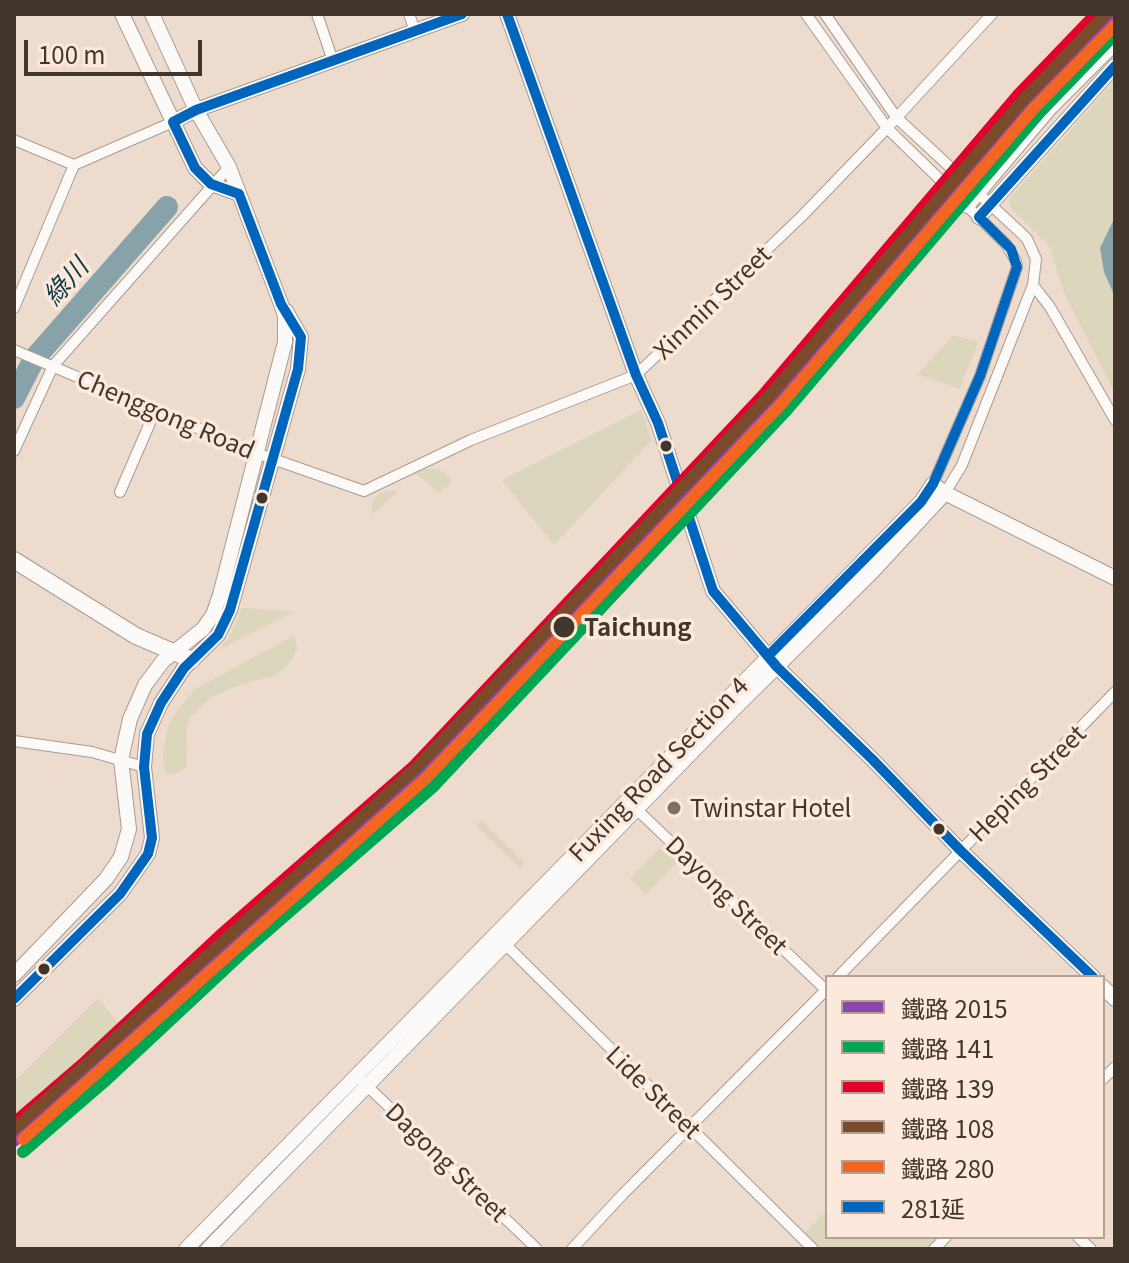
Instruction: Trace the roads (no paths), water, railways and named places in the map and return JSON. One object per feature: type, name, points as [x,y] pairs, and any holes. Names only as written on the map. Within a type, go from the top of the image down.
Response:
[{"type":"main road","points":[[122,14],[195,168],[211,184],[239,194]]},
{"type":"main road","points":[[14,975],[106,879],[121,857],[129,829],[121,760],[128,728],[145,685],[170,653],[203,629],[213,615],[285,342],[285,316],[229,167],[196,110],[152,14]]},
{"type":"main road","points":[[173,122],[196,110],[462,14]]},
{"type":"main road","points":[[507,14],[636,375],[658,423],[710,586],[772,662],[960,850],[1091,975]]},
{"type":"main road","points":[[967,206],[1050,108],[1115,43]]},
{"type":"main road","points":[[979,217],[1115,66]]},
{"type":"main road","points":[[16,995],[120,894],[148,854],[152,820],[144,767],[145,744],[153,719],[192,660],[218,635],[230,610],[298,369],[301,337],[281,304]]},
{"type":"main road","points":[[939,488],[1115,578]]},
{"type":"main road","name":"Fuxing Road Section 4","points":[[186,1249],[356,1075],[500,939],[772,662],[921,502],[939,488]]},
{"type":"main road","points":[[14,560],[136,636],[192,660]]},
{"type":"main road","name":"Fuxing Road Section 4","points":[[208,1249],[367,1087],[500,939]]},
{"type":"street","points":[[317,14],[333,61]]},
{"type":"street","points":[[409,14],[415,31]]},
{"type":"street","name":"Fuxing Road Section 4","points":[[806,14],[887,128],[1011,249],[1017,267],[939,488]]},
{"type":"street","name":"Fuxing Road Section 4","points":[[825,14],[896,117],[1027,239],[1037,267],[1033,285],[962,465],[939,488]]},
{"type":"street","name":"Xinmin Street","points":[[364,491],[471,440],[636,375],[802,216],[992,14]]},
{"type":"street","points":[[14,308],[74,165],[173,122]]},
{"type":"street","points":[[14,140],[74,165]]},
{"type":"street","points":[[14,451],[53,366],[229,167]]},
{"type":"street","points":[[1033,285],[1050,307],[1115,420]]},
{"type":"street","points":[[285,342],[301,337]]},
{"type":"street","name":"Chenggong Road","points":[[14,350],[256,453],[364,491]]},
{"type":"street","points":[[120,492],[156,409]]},
{"type":"street","name":"Heping Street","points":[[840,975],[1115,692]]},
{"type":"street","points":[[14,741],[92,752],[144,767]]},
{"type":"street","name":"Dayong Street","points":[[632,805],[825,988]]},
{"type":"street","name":"Lide Street","points":[[500,939],[813,1249]]},
{"type":"street","points":[[572,1249],[825,992]]},
{"type":"street","name":"Dagong Street","points":[[356,1075],[537,1249]]},
{"type":"water","points":[[1115,217],[1115,297],[1104,272],[1100,248]]},
{"type":"waterway","name":"綠川","points":[[14,398],[34,359],[167,207]]},
{"type":"rail line","name":"139","points":[[14,1123],[85,1062],[224,932],[413,767],[765,393],[1019,94],[1096,14]]},
{"type":"rail line","name":"108","points":[[14,1129],[416,768],[771,394],[1024,99],[1106,14]]},
{"type":"rail line","name":"2015","points":[[14,1141],[423,777],[775,402],[1030,103],[1115,14]]},
{"type":"rail line","name":"280","points":[[23,1139],[426,778],[781,404],[1034,108],[1115,25]]},
{"type":"rail line","name":"141","points":[[23,1152],[104,1082],[242,953],[433,787],[785,412],[1040,112],[1115,34]]},
{"type":"place","name":"Taichung","points":[[564,627]]},
{"type":"place","name":"Twinstar Hotel","points":[[674,808]]}]
